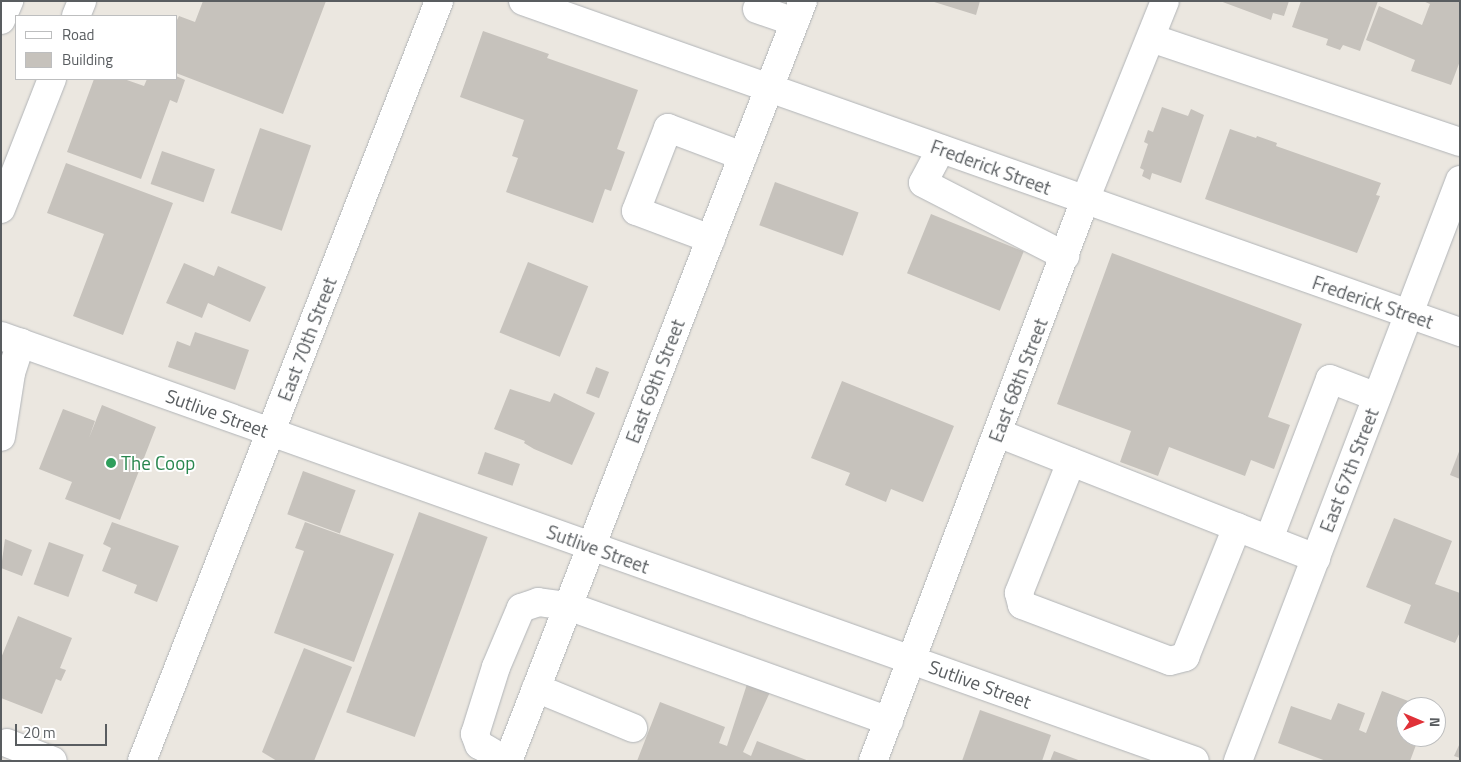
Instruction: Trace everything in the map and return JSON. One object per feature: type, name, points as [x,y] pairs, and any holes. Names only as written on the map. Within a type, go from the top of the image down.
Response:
[{"type":"street","points":[[1,20],[9,1]]},
{"type":"street","points":[[76,15],[82,1]]},
{"type":"street","name":"East 70th Street","points":[[142,761],[438,1]]},
{"type":"street","name":"Frederick Street","points":[[523,1],[1460,332]]},
{"type":"street","name":"East 68th Street","points":[[873,761],[913,660],[1085,200],[1165,1]]},
{"type":"street","points":[[757,9],[799,12]]},
{"type":"street","name":"East 69th Street","points":[[508,761],[799,12]]},
{"type":"street","points":[[1151,38],[1460,142]]},
{"type":"street","points":[[1,209],[52,80]]},
{"type":"street","points":[[710,239],[636,211],[668,128],[743,156]]},
{"type":"street","points":[[941,149],[923,183],[1065,256]]},
{"type":"street","name":"East 67th Street","points":[[1238,761],[1409,314],[1458,192]]},
{"type":"street","points":[[1,437],[11,373],[11,339]]},
{"type":"street","name":"Sutlive Street","points":[[11,339],[1195,761]]},
{"type":"street","points":[[1269,539],[1330,379],[1377,397]]},
{"type":"street","points":[[998,433],[1316,558]]},
{"type":"street","points":[[1072,462],[1019,594],[1022,605],[1170,661],[1184,657],[1237,527]]},
{"type":"street","points":[[508,761],[479,745],[475,734],[496,667],[521,608],[538,602],[568,606],[889,722]]},
{"type":"street","points":[[536,688],[633,728]]},
{"type":"street","points":[[7,743],[53,761]]},
{"type":"building","points":[[203,1],[326,1],[283,114],[178,74],[178,18],[179,16],[195,22]]},
{"type":"building","points":[[931,1],[980,1],[976,15]]},
{"type":"building","points":[[1220,1],[1289,1],[1284,16],[1273,13],[1271,20]]},
{"type":"building","points":[[1301,1],[1378,1],[1360,51],[1343,45],[1340,50],[1326,45],[1328,39],[1292,27]]},
{"type":"building","points":[[1423,1],[1460,1],[1460,61],[1451,85],[1411,71],[1415,60],[1366,40],[1379,6],[1422,25],[1430,4]]},
{"type":"building","points":[[483,31],[549,54],[547,58],[638,90],[617,149],[625,152],[611,191],[605,189],[593,223],[506,192],[518,158],[512,156],[524,120],[460,97]]},
{"type":"building","points":[[178,77],[185,80],[177,103],[170,100],[141,179],[67,152],[94,80],[127,80],[144,86],[147,80],[178,80]]},
{"type":"building","points":[[1162,107],[1188,116],[1191,109],[1204,115],[1181,183],[1152,173],[1150,180],[1142,176],[1144,170],[1140,168],[1148,144],[1144,142],[1148,130],[1153,132]]},
{"type":"building","points":[[260,128],[311,146],[282,231],[231,213]]},
{"type":"building","points":[[1230,129],[1277,143],[1276,146],[1381,183],[1376,195],[1380,196],[1357,253],[1205,199]]},
{"type":"building","points":[[162,151],[215,169],[204,202],[151,184]]},
{"type":"building","points":[[66,163],[173,203],[123,335],[73,316],[104,234],[47,213]]},
{"type":"building","points":[[775,182],[859,212],[843,256],[759,225]]},
{"type":"building","points":[[931,214],[1024,251],[1000,311],[907,273]]},
{"type":"building","points":[[1112,253],[1302,324],[1268,417],[1290,425],[1274,469],[1251,460],[1245,476],[1169,447],[1158,476],[1120,462],[1131,431],[1057,404]]},
{"type":"building","points":[[528,262],[588,286],[560,357],[500,332]]},
{"type":"building","points":[[184,263],[214,276],[218,266],[266,287],[250,322],[208,303],[202,318],[166,303]]},
{"type":"building","points":[[195,332],[249,350],[235,390],[168,367],[177,341],[190,346]]},
{"type":"building","points":[[596,367],[609,372],[599,398],[586,393]]},
{"type":"building","points":[[842,381],[954,426],[923,502],[891,489],[886,502],[845,485],[850,473],[811,458]]},
{"type":"building","points":[[510,389],[550,402],[554,393],[595,413],[572,465],[534,449],[524,443],[525,441],[494,429]]},
{"type":"building","name":"The Coop","points":[[102,405],[156,427],[120,520],[65,499],[72,482],[39,469],[63,409],[95,421],[89,438]]},
{"type":"building","points":[[1460,449],[1460,479],[1450,475]]},
{"type":"building","points":[[485,452],[520,464],[512,486],[478,474]]},
{"type":"building","points":[[303,471],[356,490],[340,533],[287,514]]},
{"type":"building","points":[[419,512],[488,537],[415,737],[346,712]]},
{"type":"building","points":[[1394,518],[1452,541],[1435,584],[1460,593],[1460,632],[1455,643],[1404,623],[1411,605],[1366,587]]},
{"type":"building","points":[[112,522],[179,546],[157,602],[134,593],[137,585],[102,571],[111,548],[103,544]]},
{"type":"building","points":[[305,522],[394,554],[354,662],[274,633],[304,551],[295,548]]},
{"type":"building","points":[[5,539],[32,550],[22,576],[1,568]]},
{"type":"building","points":[[49,542],[84,555],[68,597],[34,584]]},
{"type":"building","points":[[18,616],[72,638],[60,668],[66,670],[61,681],[56,679],[42,714],[1,698],[1,658]]},
{"type":"building","points":[[304,648],[352,667],[314,761],[277,761],[262,752]]},
{"type":"building","points":[[747,684],[770,692],[743,752],[751,756],[757,741],[809,761],[637,761],[660,702],[725,727],[719,743],[727,746]]},
{"type":"building","points":[[1382,691],[1398,697],[1396,697],[1396,747],[1415,747],[1410,761],[1326,761],[1278,743],[1291,706],[1331,720],[1338,703],[1365,713],[1359,730],[1366,733]]},
{"type":"building","points":[[980,710],[1051,735],[1042,761],[962,761]]},
{"type":"building","points":[[1460,743],[1460,758],[1454,756]]},
{"type":"building","points":[[1054,751],[1081,761],[1050,761]]},
{"type":"place","name":"The Coop","points":[[111,463]]}]
